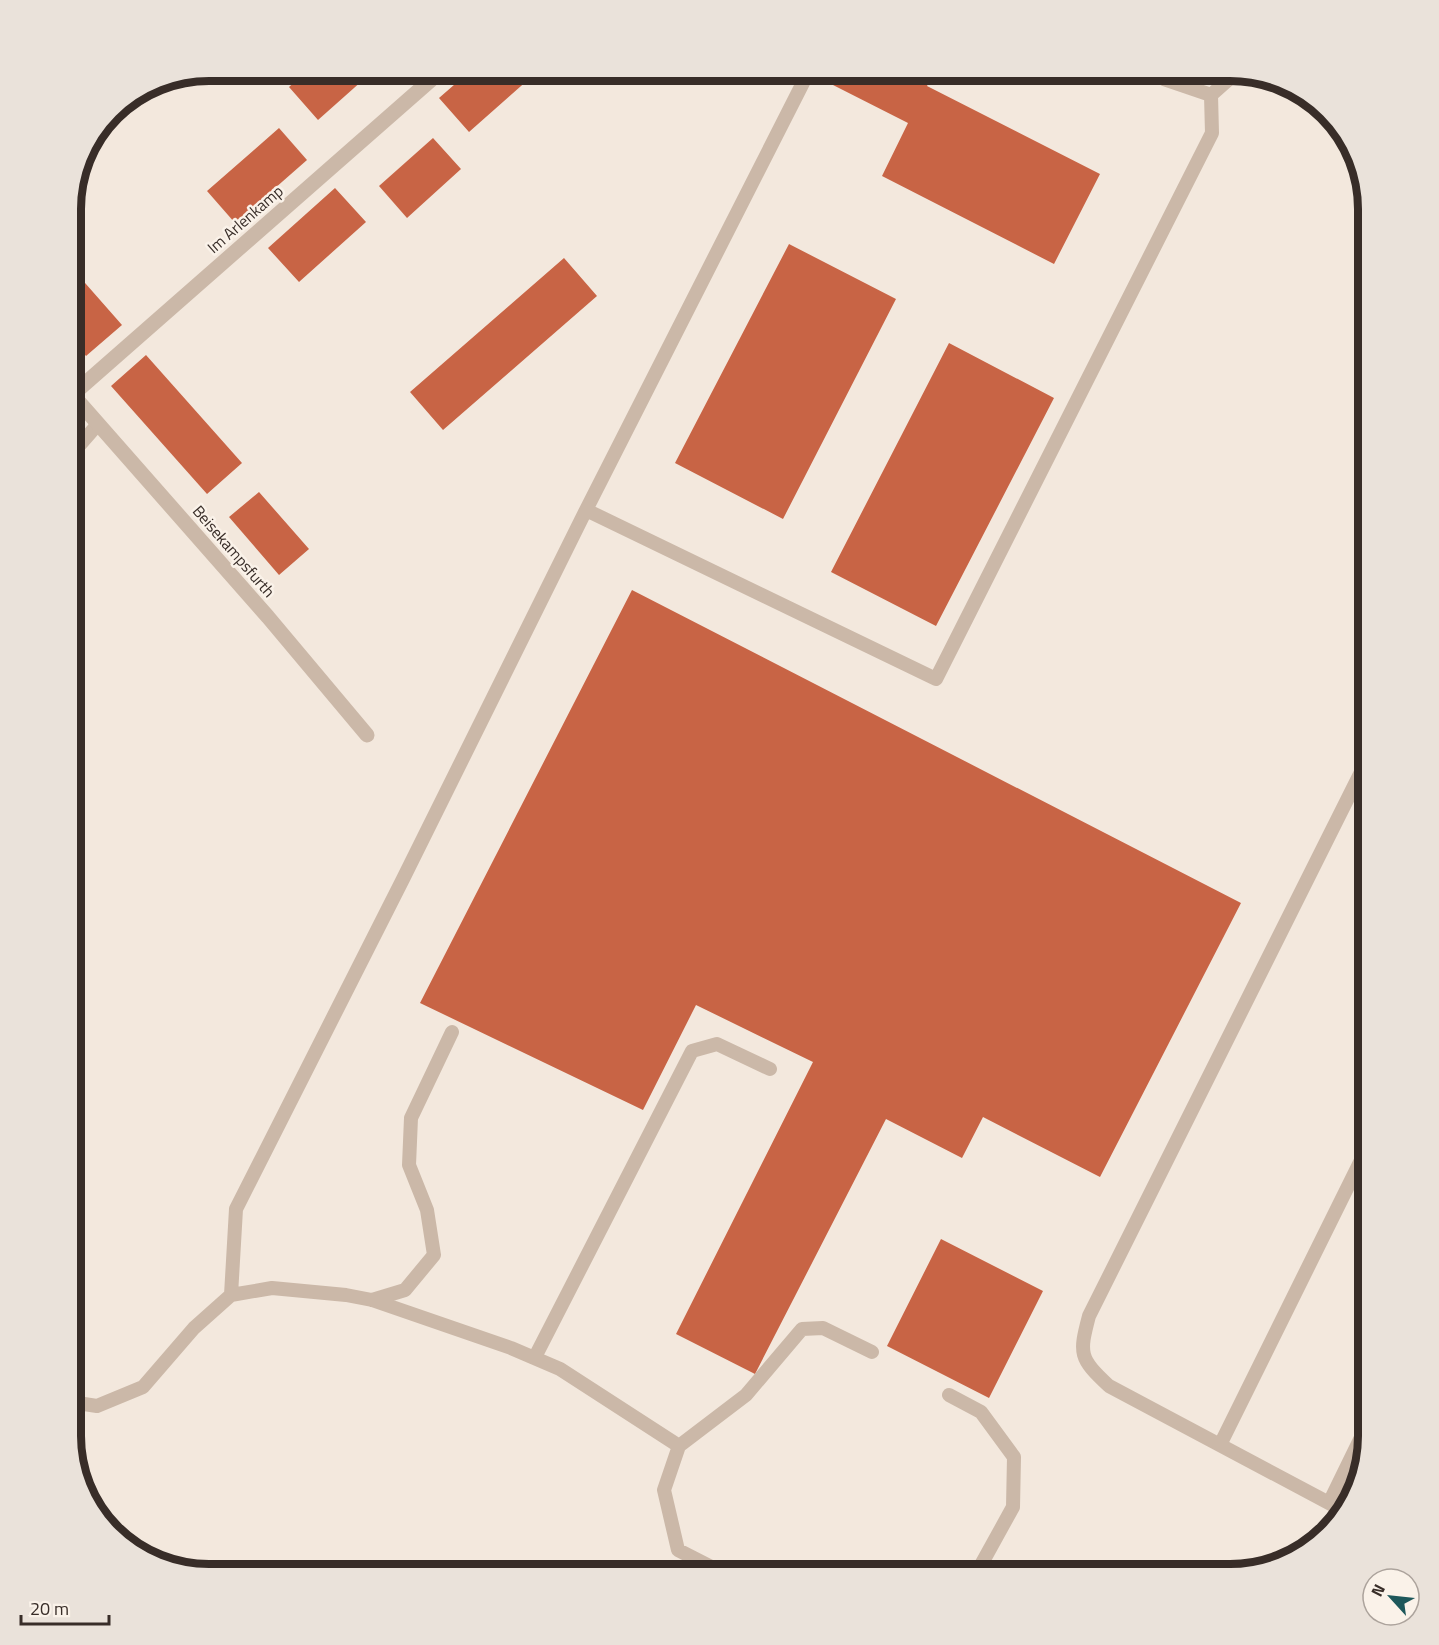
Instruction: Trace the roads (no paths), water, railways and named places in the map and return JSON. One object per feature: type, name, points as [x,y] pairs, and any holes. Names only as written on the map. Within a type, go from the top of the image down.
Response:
[{"type":"street","name":"Im Arlenkamp","points":[[81,386],[428,81]]},
{"type":"street","name":"Beisekampsfurth","points":[[81,404],[368,735]]},
{"type":"lane","points":[[231,1295],[236,1209],[804,81]]},
{"type":"lane","points":[[1170,81],[1211,95]]},
{"type":"lane","points":[[586,510],[936,679],[1212,133],[1211,95],[1227,81]]},
{"type":"lane","points":[[81,443],[98,424]]},
{"type":"lane","points":[[1336,1506],[1108,1386],[1089,1368],[1081,1346],[1089,1316],[1358,778]]},
{"type":"lane","points":[[372,1300],[405,1290],[434,1254],[427,1210],[409,1165],[411,1118],[452,1032]]},
{"type":"lane","points":[[535,1357],[692,1052],[717,1044],[770,1069]]},
{"type":"lane","points":[[1220,1446],[1358,1166]]},
{"type":"lane","points":[[81,1404],[97,1406],[143,1387],[194,1328],[231,1295],[272,1288],[346,1295],[372,1300],[535,1357],[560,1369],[679,1446]]},
{"type":"lane","points":[[703,1564],[678,1551],[664,1490],[679,1446],[746,1395],[802,1329],[823,1328],[872,1352]]},
{"type":"lane","points":[[949,1395],[981,1412],[1014,1457],[1012,1507],[982,1564]]},
{"type":"lane","points":[[1329,1503],[1357,1445]]}]
